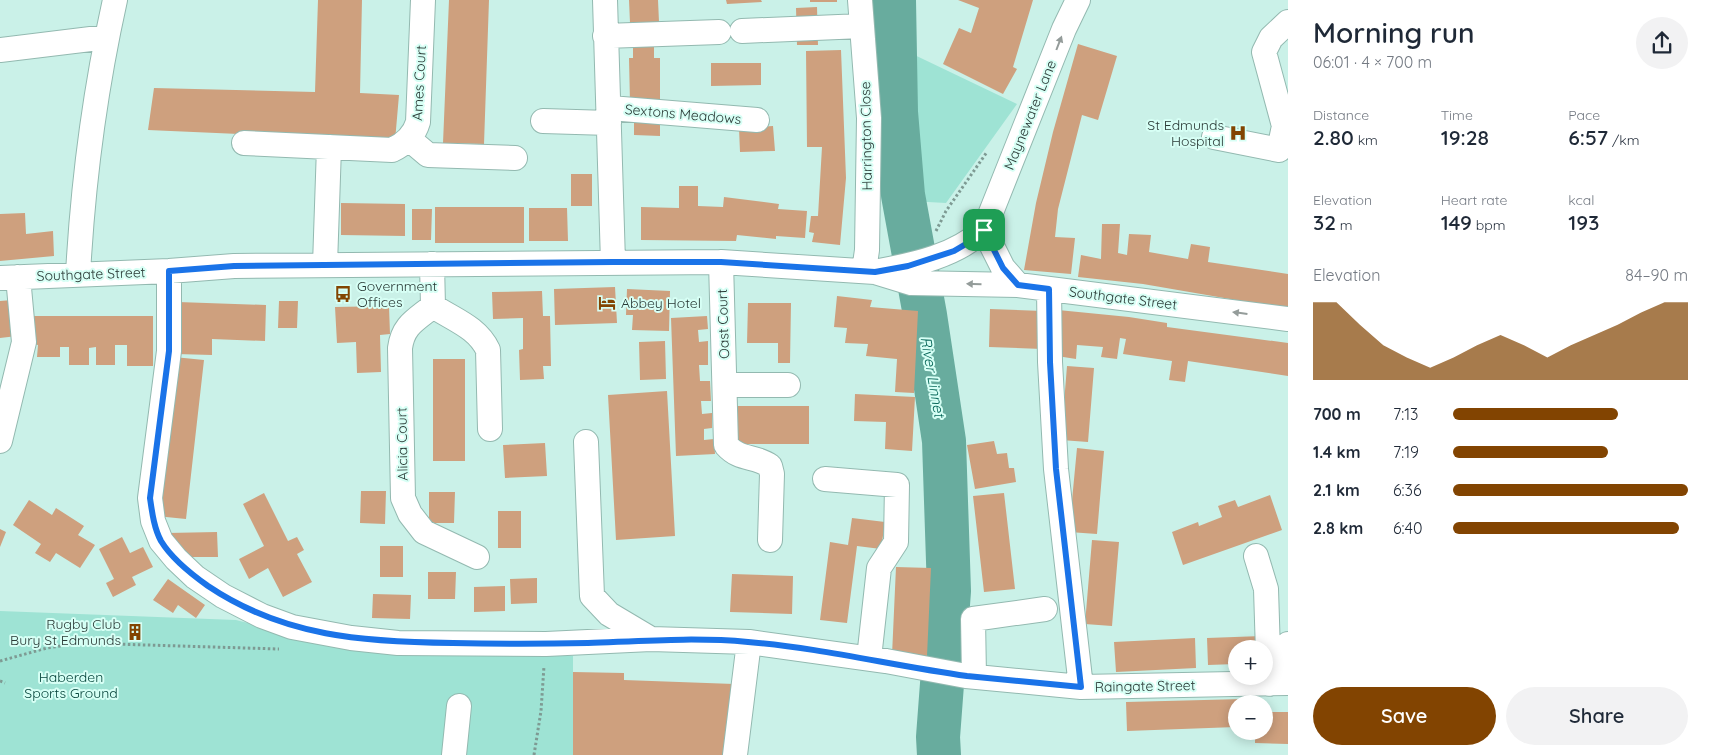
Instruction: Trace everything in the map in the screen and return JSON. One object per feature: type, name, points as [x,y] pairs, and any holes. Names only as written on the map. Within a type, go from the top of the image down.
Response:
[{"type":"street","points":[[78,274],[82,205],[107,37],[115,0]]},
{"type":"street","name":"Ames Court","points":[[244,143],[392,150],[409,139],[415,132],[418,122],[424,0]]},
{"type":"street","name":"Sextons Meadows","points":[[605,0],[613,262]]},
{"type":"street","name":"Harrington Close","points":[[860,0],[869,118],[867,250],[869,271]]},
{"type":"street","name":"Maynewater Lane","points":[[984,230],[1064,29],[1078,0]]},
{"type":"street","points":[[1214,137],[1279,150],[1286,126],[1264,52],[1271,38],[1288,22]]},
{"type":"street","points":[[606,36],[862,26]]},
{"type":"street","points":[[0,50],[107,37]]},
{"type":"street","name":"Sextons Meadows","points":[[543,121],[610,116],[757,120]]},
{"type":"street","points":[[409,139],[428,155],[515,158]]},
{"type":"street","points":[[325,265],[328,147]]},
{"type":"street","points":[[918,273],[971,241],[984,230],[1003,268],[1018,285]]},
{"type":"street","name":"Southgate Street","points":[[9,277],[169,271],[234,266],[721,262],[918,273],[1288,319]]},
{"type":"street","name":"Oast Court","points":[[721,262],[726,446],[734,454],[770,466],[772,474],[770,540]]},
{"type":"street","points":[[432,264],[433,306],[473,328],[488,350],[490,429]]},
{"type":"street","name":"Raingate Street","points":[[169,271],[169,351],[150,498],[153,521],[158,534],[176,559],[195,577],[223,596],[262,616],[292,627],[351,638],[398,643],[546,644],[651,639],[749,642],[869,658],[970,676],[1081,687],[1281,684]]},
{"type":"street","points":[[0,441],[24,342],[9,277]]},
{"type":"street","points":[[1049,289],[1050,362],[1056,469],[1081,687]]},
{"type":"street","name":"Alicia Court","points":[[433,306],[411,323],[402,335],[400,348],[403,498],[410,514],[424,532],[477,556]]},
{"type":"street","points":[[725,385],[788,385]]},
{"type":"street","points":[[586,442],[592,596],[608,614],[651,639]]},
{"type":"street","points":[[825,479],[897,485],[896,542],[879,568],[869,658]]},
{"type":"street","points":[[1256,556],[1266,589],[1281,684]]},
{"type":"street","points":[[970,676],[973,619],[1045,609]]},
{"type":"street","points":[[735,755],[749,642]]},
{"type":"street","points":[[1281,684],[1288,644]]},
{"type":"street","points":[[454,755],[459,706]]},
{"type":"path","points":[[936,233],[946,211],[992,146]]},
{"type":"path","points":[[0,661],[47,648],[80,643],[298,650],[302,648],[308,630]]},
{"type":"path","points":[[534,755],[541,711],[546,644]]},
{"type":"path","points":[[0,681],[5,683]]},
{"type":"green space","points":[[902,49],[1017,104],[946,203],[910,201],[901,116]]},
{"type":"green space","name":"Haberden Sports Ground","points":[[0,611],[236,620],[367,652],[460,656],[573,656],[573,755],[0,755]]},
{"type":"building","points":[[318,0],[362,0],[360,93],[399,95],[395,141],[148,130],[154,88],[315,92]]},
{"type":"building","points":[[449,0],[489,0],[484,144],[443,143]]},
{"type":"building","points":[[629,0],[658,0],[659,22],[654,22],[654,58],[660,58],[660,136],[634,135],[634,102],[630,103],[629,58],[633,58],[633,23],[630,23]]},
{"type":"building","points":[[726,0],[761,0],[762,2],[727,4]]},
{"type":"building","points":[[810,0],[837,0],[837,2],[810,2]]},
{"type":"building","points":[[958,0],[1033,0],[1013,67],[1017,69],[1003,94],[943,64],[959,28],[971,33],[979,8]]},
{"type":"building","points":[[817,7],[818,45],[797,45],[796,8]]},
{"type":"building","points":[[1078,44],[1117,56],[1098,120],[1082,115],[1058,209],[1055,237],[1075,238],[1071,274],[1024,270],[1036,203],[1053,132]]},
{"type":"building","points":[[841,50],[846,178],[840,245],[812,242],[814,233],[809,232],[811,216],[818,216],[822,147],[807,147],[806,51]]},
{"type":"building","points":[[711,63],[761,63],[761,85],[711,86]]},
{"type":"building","points":[[773,126],[775,151],[740,152],[739,128]]},
{"type":"building","points":[[571,174],[592,174],[592,206],[571,206]]},
{"type":"building","points":[[679,186],[698,186],[698,206],[723,207],[724,197],[779,204],[778,209],[807,211],[805,238],[776,236],[776,239],[737,235],[736,241],[641,240],[641,207],[679,208]]},
{"type":"building","points":[[341,203],[405,204],[405,236],[341,235]]},
{"type":"building","points":[[435,207],[524,207],[524,243],[435,243]]},
{"type":"building","points":[[529,208],[567,208],[568,241],[529,241]]},
{"type":"building","points":[[412,209],[432,209],[431,240],[412,240]]},
{"type":"building","points":[[25,213],[26,234],[53,231],[54,256],[0,261],[0,214]]},
{"type":"building","points":[[1102,224],[1120,224],[1118,253],[1127,255],[1129,234],[1151,235],[1149,252],[1188,259],[1191,244],[1210,247],[1208,262],[1288,274],[1288,309],[1143,284],[1078,277],[1081,255],[1101,259]]},
{"type":"building","points":[[615,287],[617,323],[555,325],[554,289]]},
{"type":"building","points":[[627,289],[670,291],[669,331],[632,330],[633,315],[626,315]]},
{"type":"building","points":[[542,291],[543,316],[550,316],[551,366],[543,366],[544,379],[520,380],[519,350],[523,349],[523,318],[493,319],[492,292]]},
{"type":"building","points":[[837,296],[872,300],[870,307],[918,311],[914,393],[895,392],[897,359],[866,356],[868,344],[845,343],[847,328],[834,327]]},
{"type":"building","points":[[12,300],[17,336],[0,338],[0,301]]},
{"type":"building","points":[[279,301],[298,301],[297,328],[278,328]]},
{"type":"building","points":[[178,302],[266,305],[265,341],[212,339],[212,355],[176,354]]},
{"type":"building","points":[[748,303],[791,303],[790,363],[778,363],[778,343],[747,343]]},
{"type":"building","points":[[389,306],[390,334],[380,335],[381,372],[357,373],[356,342],[337,343],[335,307]]},
{"type":"building","points":[[990,309],[1043,311],[1042,349],[989,347]]},
{"type":"building","points":[[1058,310],[1129,317],[1167,323],[1167,327],[1288,343],[1288,376],[1188,361],[1185,382],[1169,380],[1172,361],[1123,354],[1126,339],[1120,338],[1117,359],[1101,357],[1103,347],[1077,345],[1076,359],[1057,356]]},
{"type":"building","points":[[33,316],[153,316],[153,366],[127,366],[127,345],[115,345],[115,365],[96,365],[96,347],[89,348],[89,365],[69,365],[69,347],[60,347],[60,357],[37,357],[38,345],[33,344]]},
{"type":"building","points":[[707,316],[708,329],[698,330],[699,342],[708,341],[708,365],[699,365],[700,381],[710,381],[711,401],[701,401],[702,414],[712,413],[712,428],[704,429],[704,440],[714,439],[715,454],[676,456],[671,318]]},
{"type":"building","points":[[665,341],[666,379],[640,380],[639,342]]},
{"type":"building","points":[[174,357],[204,360],[186,519],[156,516]]},
{"type":"building","points":[[433,359],[465,359],[465,461],[433,461]]},
{"type":"building","points":[[1067,366],[1094,368],[1088,442],[1061,440]]},
{"type":"building","points":[[667,391],[675,536],[616,540],[608,395]]},
{"type":"building","points":[[855,394],[915,397],[912,451],[885,449],[886,422],[854,421]]},
{"type":"building","points":[[736,406],[809,406],[809,444],[736,444]]},
{"type":"building","points":[[994,441],[997,454],[1007,453],[1009,468],[1014,468],[1016,482],[975,489],[967,445]]},
{"type":"building","points":[[545,443],[547,476],[505,478],[503,445]]},
{"type":"building","points":[[1077,448],[1104,451],[1097,534],[1069,532]]},
{"type":"building","points":[[361,491],[386,491],[385,524],[360,523]]},
{"type":"building","points":[[429,492],[455,492],[454,523],[429,523]]},
{"type":"building","points":[[264,493],[288,541],[297,537],[304,550],[297,554],[312,582],[283,597],[268,568],[249,579],[239,559],[264,546],[243,504]]},
{"type":"building","points":[[1004,493],[1015,589],[984,592],[973,496]]},
{"type":"building","points":[[1270,495],[1282,530],[1183,565],[1172,532],[1198,522],[1199,526],[1222,517],[1218,506],[1235,500],[1238,507]]},
{"type":"building","points":[[29,500],[52,515],[56,508],[84,526],[78,535],[95,545],[80,568],[56,553],[50,562],[35,553],[41,544],[13,525]]},
{"type":"building","points":[[498,511],[521,511],[521,548],[498,548]]},
{"type":"building","points":[[852,518],[885,522],[881,549],[857,546],[847,623],[820,620],[830,542],[848,545]]},
{"type":"building","points":[[0,529],[6,532],[0,547]]},
{"type":"building","points":[[217,532],[218,557],[182,557],[167,533]]},
{"type":"building","points":[[122,537],[130,553],[143,547],[153,567],[132,577],[136,585],[113,597],[106,583],[114,579],[99,549]]},
{"type":"building","points":[[1092,540],[1119,542],[1112,626],[1085,624]]},
{"type":"building","points":[[380,546],[403,546],[403,577],[380,577]]},
{"type":"building","points":[[896,567],[931,568],[927,656],[892,655]]},
{"type":"building","points":[[428,572],[456,572],[455,599],[428,599]]},
{"type":"building","points":[[732,574],[793,576],[792,614],[730,612]]},
{"type":"building","points":[[537,578],[537,603],[511,604],[510,579]]},
{"type":"building","points":[[168,579],[205,605],[196,618],[178,605],[173,613],[153,600]]},
{"type":"building","points":[[505,586],[505,611],[474,612],[474,587]]},
{"type":"building","points":[[373,594],[411,595],[410,619],[372,618]]},
{"type":"building","name":"Rugby Club Bury St Edmunds","points":[[130,626],[141,626],[140,638],[129,638]]},
{"type":"building","points":[[1262,636],[1262,640],[1228,640],[1228,664],[1208,665],[1207,638]]},
{"type":"building","points":[[1195,638],[1196,668],[1116,672],[1114,642]]},
{"type":"building","points":[[573,672],[624,673],[624,680],[734,684],[727,755],[573,755]]},
{"type":"building","points":[[1228,699],[1228,727],[1127,731],[1126,702]]},
{"type":"building","points":[[1273,712],[1288,712],[1288,744],[1255,743],[1255,740],[1273,740]]},
{"type":"waterway","name":"River Linnet","points":[[894,0],[896,112],[903,195],[925,315],[944,441],[949,591],[938,737],[939,755]]},
{"type":"place","name":"St Edmunds Hospital","points":[[1238,133]]},
{"type":"place","name":"Government Offices","points":[[343,294]]},
{"type":"place","name":"Abbey Hotel","points":[[607,303]]},
{"type":"place","name":"Rugby Club Bury St Edmunds","points":[[135,632]]},
{"type":"route","points":[[984,230],[1003,268],[1018,285],[1049,289],[1051,305],[1050,362],[1056,469],[1081,687],[966,676],[886,661],[749,642],[651,639],[546,644],[398,643],[351,638],[292,627],[262,616],[223,596],[195,577],[176,559],[161,541],[153,521],[150,498],[169,351],[169,271],[234,266],[721,262],[875,272],[908,266],[954,251],[971,241],[984,230]]}]
